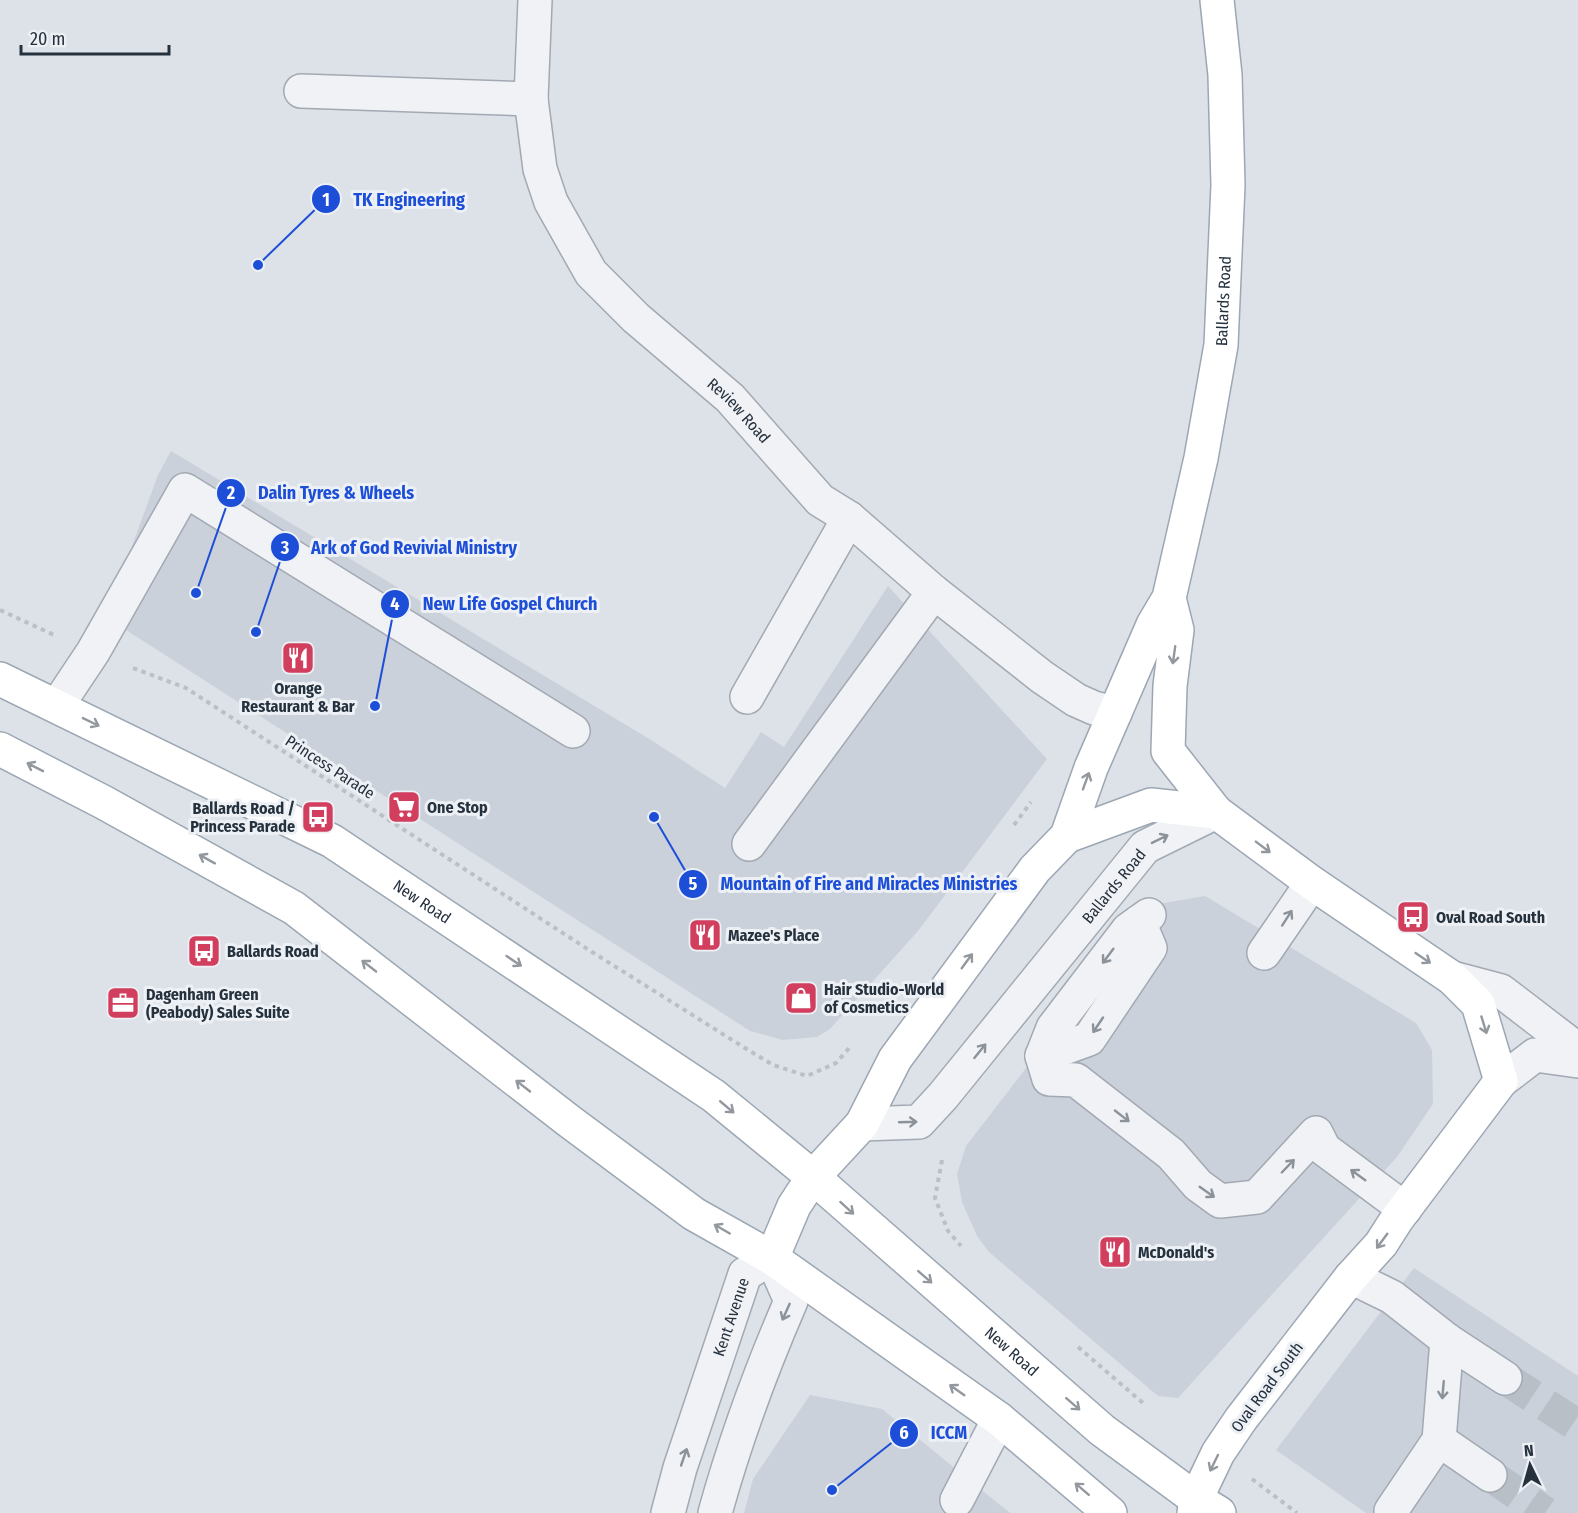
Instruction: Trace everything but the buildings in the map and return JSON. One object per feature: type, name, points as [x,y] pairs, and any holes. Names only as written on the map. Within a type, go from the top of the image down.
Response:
[{"type":"main road","name":"Ballards Road","points":[[813,1177],[862,1124],[895,1059],[1035,869],[1067,836],[1091,768],[1153,625],[1169,598],[1201,458],[1221,345],[1228,185],[1225,75],[1217,0]]},
{"type":"main road","name":"Ballards Road","points":[[1169,598],[1177,630],[1170,686],[1168,751],[1216,812]]},
{"type":"main road","name":"New Road","points":[[0,679],[332,842],[714,1096],[813,1177],[1102,1430],[1203,1508]]},
{"type":"main road","points":[[0,749],[104,802],[294,908],[569,1121],[694,1214],[772,1258],[999,1419],[1110,1513]]},
{"type":"main road","points":[[1067,836],[1151,805],[1216,812],[1312,883],[1452,978],[1478,1004],[1501,1082]]},
{"type":"main road","name":"Oval Road South","points":[[1203,1508],[1218,1453],[1241,1419],[1351,1277],[1381,1244],[1396,1219],[1406,1209],[1501,1082]]},
{"type":"main road","points":[[772,1258],[794,1206],[813,1177]]},
{"type":"street","name":"Review Road","points":[[535,0],[531,99],[540,169],[552,202],[591,273],[636,318],[730,398],[820,500],[849,518],[934,592],[1042,677],[1076,700],[1094,708],[1115,713]]},
{"type":"street","points":[[301,91],[531,99]]},
{"type":"street","points":[[57,706],[93,652],[185,490],[573,731]]},
{"type":"street","points":[[747,697],[849,518]]},
{"type":"street","points":[[749,844],[934,592]]},
{"type":"street","name":"Ballards Road","points":[[862,1124],[919,1122],[943,1096],[1145,847],[1216,812]]},
{"type":"street","points":[[1264,954],[1312,883]]},
{"type":"street","points":[[1144,919],[1150,948],[1089,1039],[1042,1056],[1049,1079],[1076,1080],[1171,1154],[1198,1185],[1220,1201],[1257,1197],[1316,1133],[1324,1149],[1406,1209]]},
{"type":"street","points":[[1452,978],[1501,991],[1578,1050]]},
{"type":"street","name":"Oval Road South","points":[[1501,1082],[1535,1055],[1578,1061]]},
{"type":"street","points":[[715,1513],[773,1342],[791,1301],[772,1258]]},
{"type":"street","name":"Kent Avenue","points":[[668,1513],[680,1468],[745,1274],[772,1258]]},
{"type":"street","points":[[1351,1277],[1392,1297],[1447,1340],[1505,1378]]},
{"type":"street","points":[[1392,1512],[1439,1440],[1447,1340]]},
{"type":"street","points":[[957,1500],[999,1419]]},
{"type":"street","points":[[1439,1440],[1490,1475]]},
{"type":"path","points":[[0,610],[61,638]]},
{"type":"path","name":"Princess Parade","points":[[127,666],[186,688],[592,952],[773,1065],[807,1076],[836,1063],[855,1041]]},
{"type":"path","points":[[935,1198],[948,1231],[963,1247]]},
{"type":"path","points":[[1076,1346],[1148,1407]]},
{"type":"path","points":[[1271,1494],[1297,1513]]},
{"type":"shaded area","points":[[171,451],[651,740],[725,788],[761,732],[784,747],[888,586],[1047,759],[918,931],[830,1029],[817,1037],[783,1040],[750,1031],[106,617],[158,475]]},
{"type":"shaded area","points":[[1205,896],[1416,1023],[1432,1050],[1433,1104],[1397,1157],[1178,1398],[1158,1396],[989,1252],[977,1236],[962,1202],[957,1174],[966,1146],[1140,920],[1159,904]]},
{"type":"shaded area","points":[[1414,1268],[1578,1376],[1578,1513],[1366,1513],[1276,1450]]},
{"type":"shaded area","points":[[810,1395],[882,1409],[1010,1513],[744,1513],[753,1479]]},
{"type":"tunnel","points":[[1505,1378],[1578,1426]]},
{"type":"tunnel","points":[[1490,1475],[1545,1513]]},
{"type":"place","name":"TK Engineering","points":[[258,265]]},
{"type":"place","name":"Dalin Tyres & Wheels","points":[[196,593]]},
{"type":"place","name":"Ark of God Revivial Ministry","points":[[256,632]]},
{"type":"place","name":"Orange Restaurant & Bar","points":[[298,658]]},
{"type":"place","name":"New Life Gospel Church","points":[[375,706]]},
{"type":"place","name":"One Stop","points":[[404,807]]},
{"type":"place","name":"Ballards Road / Princess Parade","points":[[318,817]]},
{"type":"place","name":"Mountain of Fire and Miracles Ministries","points":[[654,817]]},
{"type":"place","name":"Oval Road South","points":[[1413,917]]},
{"type":"place","name":"Mazee's Place","points":[[705,935]]},
{"type":"place","name":"Ballards Road","points":[[204,951]]},
{"type":"place","name":"Hair Studio-World of Cosmetics","points":[[801,998]]},
{"type":"place","name":"Dagenham Green (Peabody) Sales Suite","points":[[123,1003]]},
{"type":"place","name":"McDonald's","points":[[1115,1252]]},
{"type":"place","name":"ICCM","points":[[832,1490]]}]
